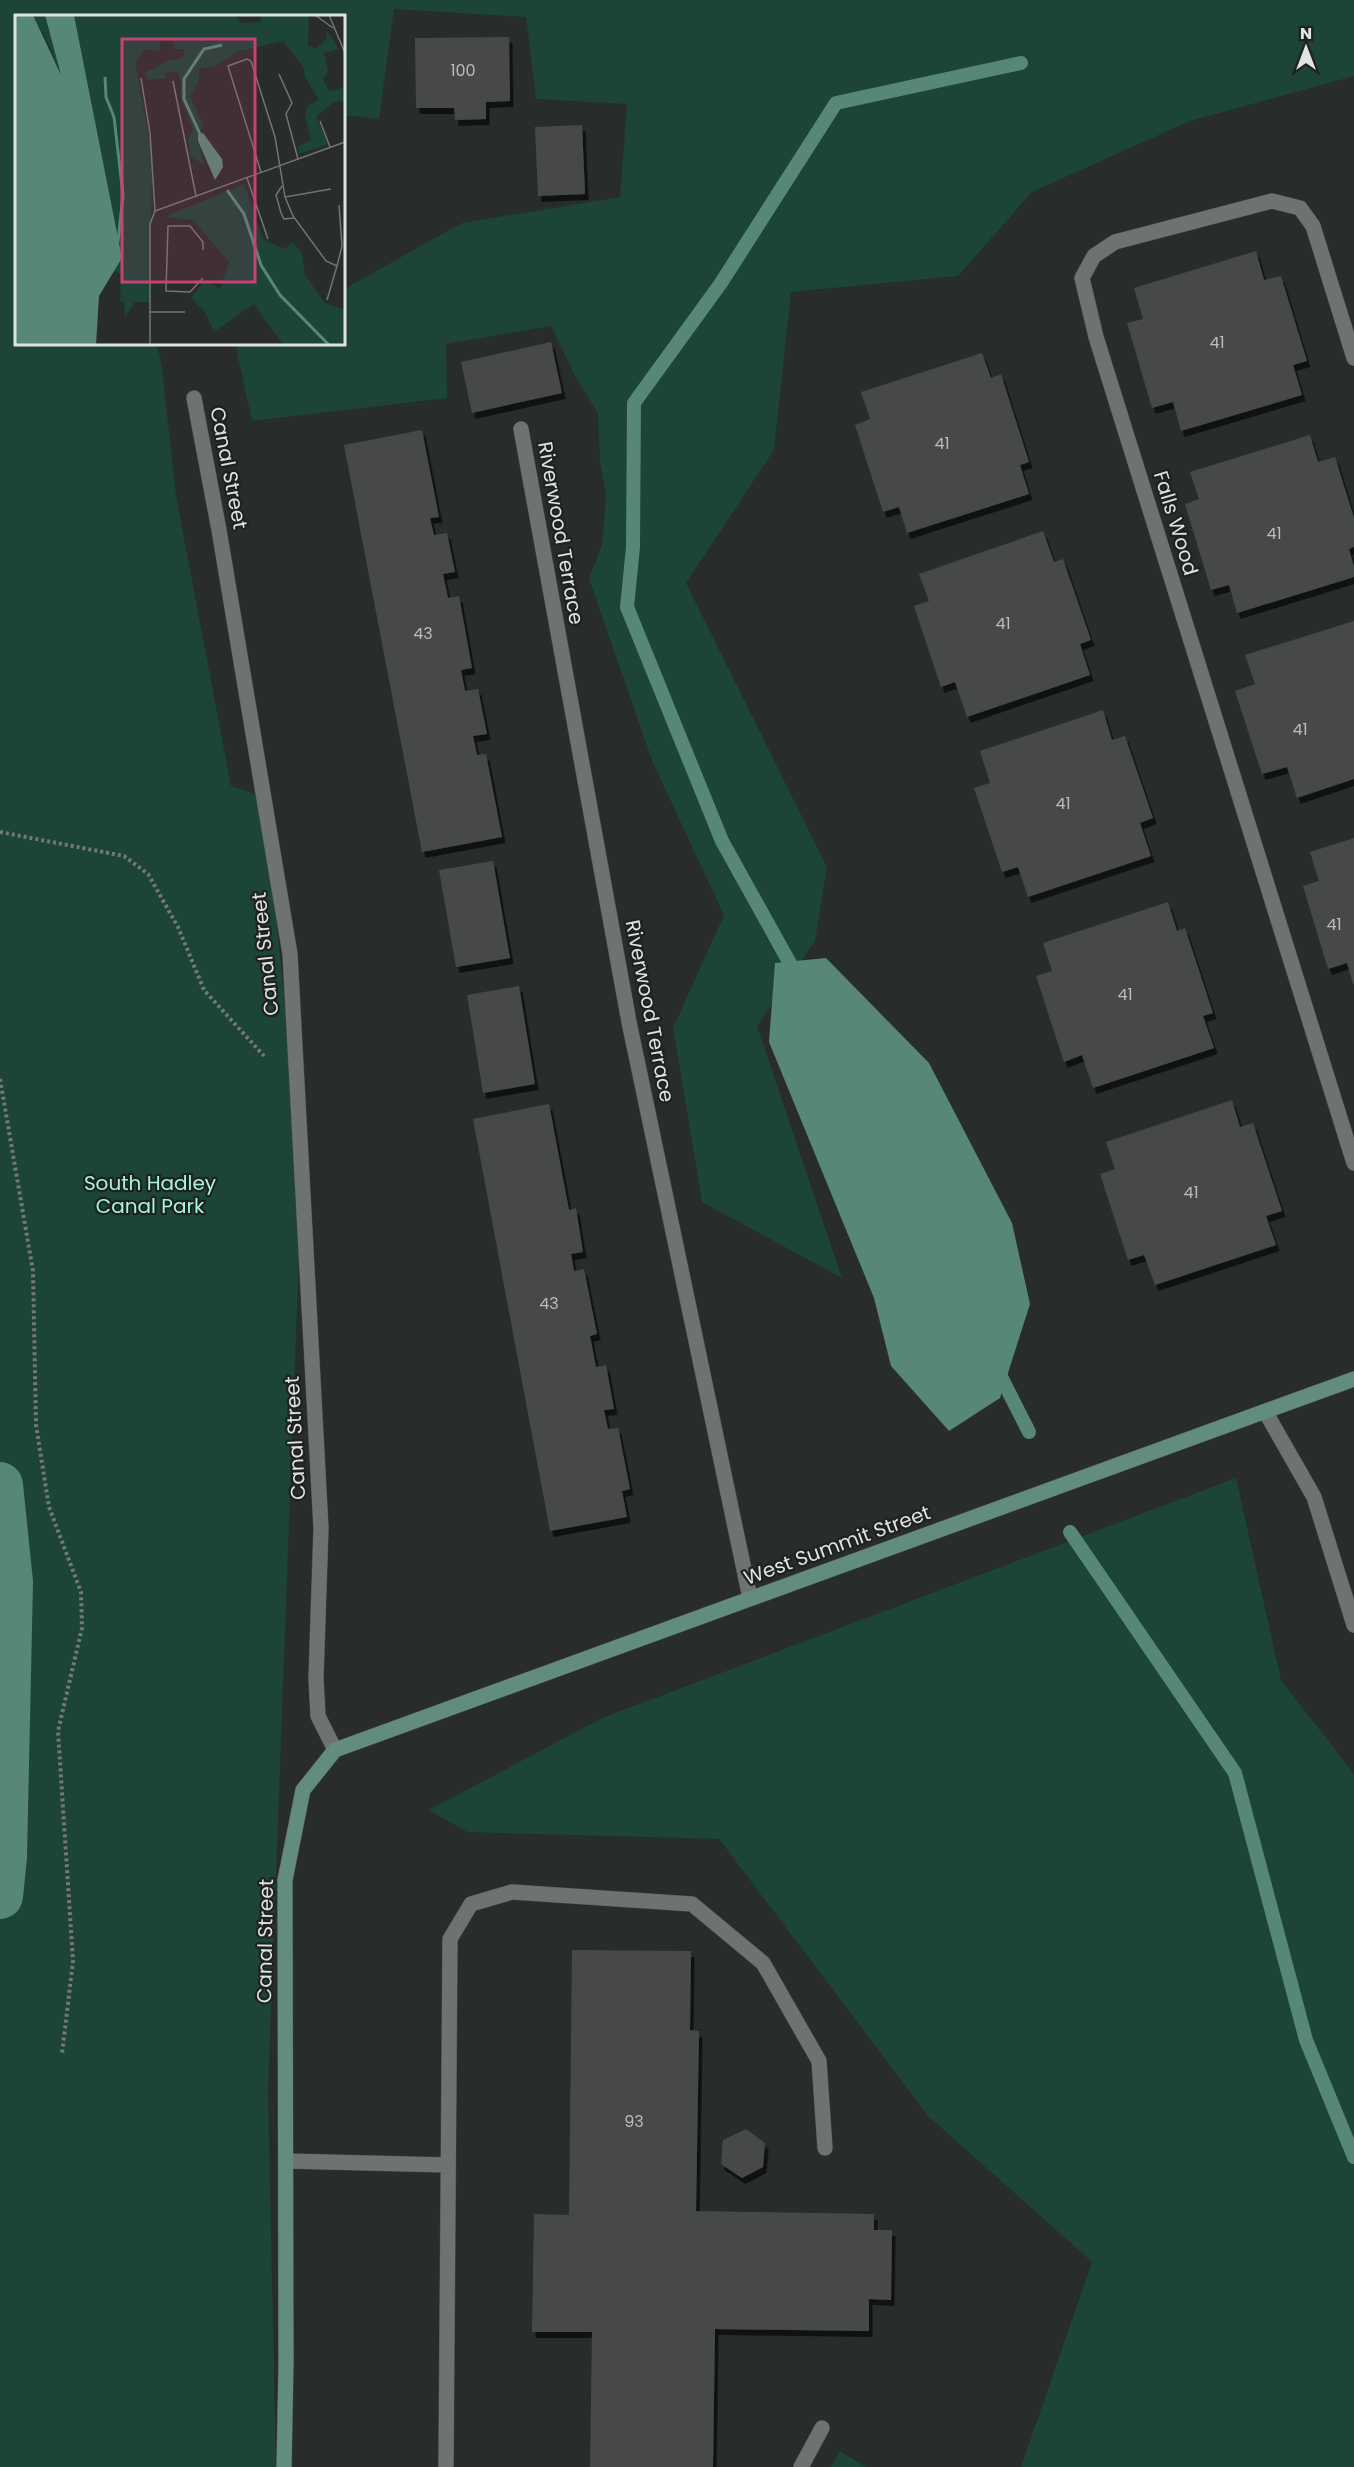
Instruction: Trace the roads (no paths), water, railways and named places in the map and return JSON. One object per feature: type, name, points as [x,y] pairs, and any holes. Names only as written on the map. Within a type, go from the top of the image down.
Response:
[{"type":"street","name":"Falls Wood","points":[[1354,358],[1313,226],[1300,208],[1272,201],[1115,242],[1094,256],[1082,278],[1096,337],[1354,1163]]},
{"type":"street","name":"Canal Street","points":[[194,398],[219,530],[290,954],[321,1528],[316,1688],[318,1716],[334,1750],[303,1790],[285,1880],[284,2467]]},
{"type":"street","name":"Riverwood Terrace","points":[[521,429],[629,1022],[750,1598]]},
{"type":"street","name":"West Summit Street","points":[[334,1750],[1354,1380]]},
{"type":"street","points":[[1266,1413],[1314,1497],[1354,1625]]},
{"type":"street","points":[[446,2467],[450,1939],[471,1904],[512,1892],[692,1904],[763,1963],[819,2061],[825,2148]]},
{"type":"street","points":[[286,2161],[448,2165]]},
{"type":"street","points":[[801,2467],[822,2428]]},
{"type":"waterway","points":[[797,976],[722,841],[627,607],[633,547],[634,403],[721,283],[836,103],[1021,63]]},
{"type":"waterway","points":[[996,1367],[1029,1432]]},
{"type":"waterway","points":[[0,1485],[10,1582],[4,1857],[0,1896]]},
{"type":"waterway","points":[[1070,1532],[1235,1773],[1306,2040],[1354,2157]]},
{"type":"park label","name":"South Hadley Canal Park","points":[[150,1194]]}]
